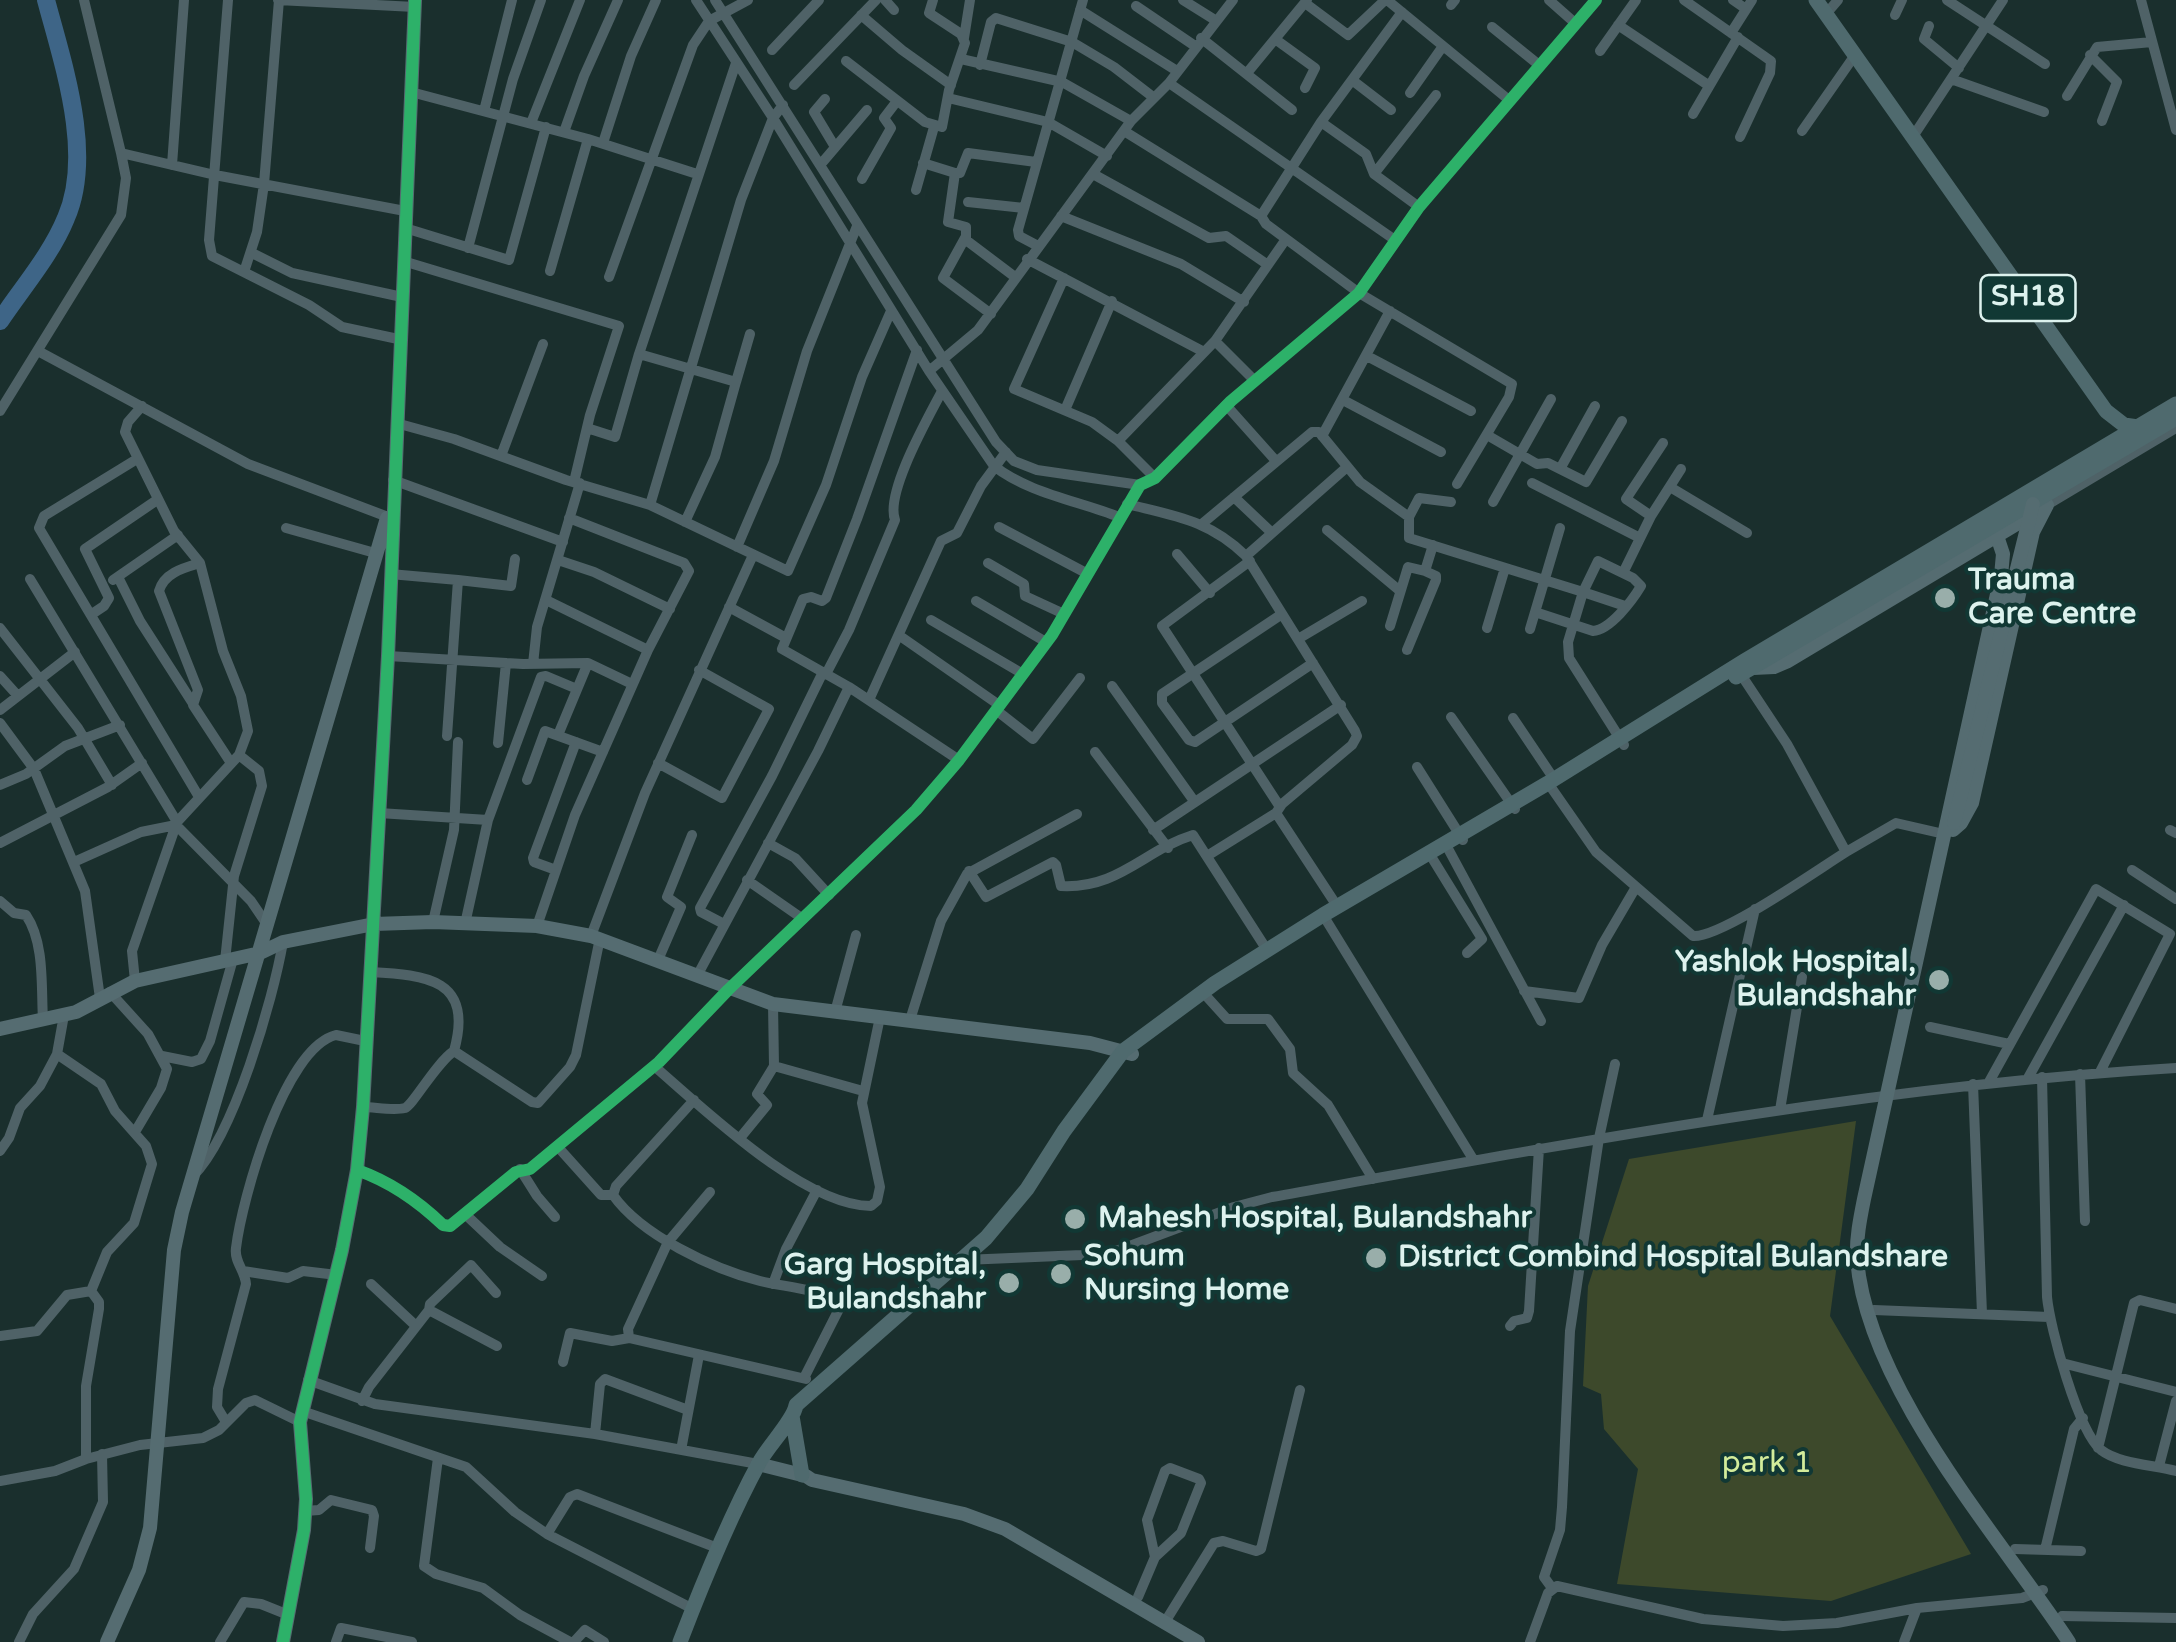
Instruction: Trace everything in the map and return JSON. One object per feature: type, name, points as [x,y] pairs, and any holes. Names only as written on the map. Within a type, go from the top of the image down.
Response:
[{"type":"main road","name":"SH18","points":[[1821,7],[2106,411],[2124,425],[2138,427]]},
{"type":"main road","points":[[680,1642],[758,1464],[794,1414],[803,1412],[822,1390],[969,1260],[1027,1190],[1064,1131],[1128,1052],[1215,983],[1267,950],[1744,669],[2176,404]]},
{"type":"main road","points":[[1744,669],[2040,504],[2176,418]]},
{"type":"main road","points":[[1128,1052],[1329,914]]},
{"type":"main road","points":[[804,1475],[794,1414],[810,1381],[969,1260]]},
{"type":"street","points":[[0,411],[122,215],[126,178],[84,0]]},
{"type":"street","points":[[172,165],[184,0]]},
{"type":"street","points":[[228,0],[209,249],[218,260],[309,304],[342,327],[398,339]]},
{"type":"street","points":[[244,272],[252,253],[264,184],[278,0],[415,4],[390,510],[388,656],[363,1107],[337,1275],[301,1416],[305,1512],[283,1642]]},
{"type":"street","points":[[484,111],[512,0]]},
{"type":"street","points":[[468,248],[523,48],[541,0]]},
{"type":"street","points":[[531,123],[580,0]]},
{"type":"street","points":[[564,132],[618,0]]},
{"type":"street","points":[[603,143],[632,56],[656,0]]},
{"type":"street","points":[[696,0],[929,371],[994,466],[1032,486],[1119,517]]},
{"type":"street","points":[[715,0],[783,105],[829,154]]},
{"type":"street","points":[[609,277],[687,59],[708,21],[748,0]]},
{"type":"street","points":[[772,50],[819,0]]},
{"type":"street","points":[[794,86],[876,0]]},
{"type":"street","points":[[885,0],[894,10]]},
{"type":"street","points":[[933,0],[930,13],[964,38]]},
{"type":"street","points":[[934,127],[944,124],[951,85],[961,59],[970,0]]},
{"type":"street","points":[[1184,0],[1215,20]]},
{"type":"street","points":[[929,371],[949,357],[990,314],[1128,126],[1168,84],[1233,0]]},
{"type":"street","points":[[1248,73],[1306,1],[1348,35],[1386,0],[1508,100]]},
{"type":"street","points":[[1549,0],[1575,24]]},
{"type":"street","points":[[356,1170],[383,1179],[408,1194],[445,1226],[520,1170],[530,1169],[654,1066],[916,810],[1046,642],[1140,485],[1155,478],[1226,405],[1360,293],[1419,206],[1596,0]]},
{"type":"street","points":[[1600,50],[1636,0]]},
{"type":"street","points":[[1684,0],[1767,57],[1771,68],[1740,137]]},
{"type":"street","points":[[1693,114],[1749,4],[1733,0]]},
{"type":"street","points":[[1821,7],[1838,0]]},
{"type":"street","points":[[1895,15],[1902,0]]},
{"type":"street","points":[[1947,0],[2045,64]]},
{"type":"street","points":[[1912,138],[2003,0]]},
{"type":"street","points":[[2141,0],[2176,130]]},
{"type":"street","points":[[1038,246],[1018,234],[1082,5],[1177,71]]},
{"type":"street","points":[[1136,6],[1248,73],[1292,110]]},
{"type":"street","points":[[1261,216],[1321,122],[1402,12]]},
{"type":"street","points":[[861,16],[951,85]]},
{"type":"street","points":[[980,65],[994,18],[1072,42],[1153,97]]},
{"type":"street","points":[[1618,25],[1708,86]]},
{"type":"street","points":[[1929,26],[1925,41],[1958,68]]},
{"type":"street","points":[[1492,28],[1540,65]]},
{"type":"street","points":[[1275,39],[1315,68],[1305,88]]},
{"type":"street","points":[[2068,96],[2097,47],[2152,42]]},
{"type":"street","points":[[1410,93],[1443,46]]},
{"type":"street","points":[[1802,131],[1855,54]]},
{"type":"street","points":[[2090,55],[2117,82],[2102,121]]},
{"type":"street","points":[[961,59],[1062,82],[1261,216],[1266,224],[1360,293],[1512,384],[1509,396],[1457,484]]},
{"type":"street","points":[[846,62],[934,127]]},
{"type":"street","points":[[587,428],[615,436],[736,63]]},
{"type":"street","points":[[1951,79],[2044,112]]},
{"type":"street","points":[[1352,80],[1390,110]]},
{"type":"street","points":[[1168,84],[1394,240]]},
{"type":"street","points":[[411,92],[603,143],[697,174]]},
{"type":"street","points":[[1374,174],[1436,95]]},
{"type":"street","points":[[948,98],[1048,122],[1107,156]]},
{"type":"street","points":[[825,99],[814,112],[858,226],[949,357],[1006,452],[1014,461],[1057,475],[1140,485]]},
{"type":"street","points":[[862,179],[891,128],[884,118],[897,101]]},
{"type":"street","points":[[650,505],[741,200],[773,118],[783,105]]},
{"type":"street","points":[[829,154],[867,110]]},
{"type":"street","points":[[1321,122],[1366,154],[1374,174],[1419,206]]},
{"type":"street","points":[[404,228],[505,260],[511,258],[546,127]]},
{"type":"street","points":[[916,190],[934,127]]},
{"type":"street","points":[[550,271],[588,139]]},
{"type":"street","points":[[121,153],[405,211]]},
{"type":"street","points":[[923,163],[960,173],[968,153],[1036,162]]},
{"type":"street","points":[[955,173],[948,221],[966,227],[965,238],[944,278],[990,314]]},
{"type":"street","points":[[1093,174],[1208,238],[1226,236],[1268,266]]},
{"type":"street","points":[[968,202],[1024,208]]},
{"type":"street","points":[[1061,216],[1181,264],[1244,302]]},
{"type":"street","points":[[737,547],[774,461],[793,390],[848,243],[858,226]]},
{"type":"street","points":[[965,238],[1015,277]]},
{"type":"street","points":[[1118,441],[1215,340],[1286,239]]},
{"type":"street","points":[[252,253],[292,273],[402,297]]},
{"type":"street","points":[[1028,259],[1204,352]]},
{"type":"street","points":[[403,261],[619,326],[587,428],[569,518],[538,627],[533,664]]},
{"type":"street","points":[[1064,278],[1014,389],[1092,422],[1118,441],[1155,478]]},
{"type":"street","points":[[1065,410],[1112,300]]},
{"type":"street","points":[[396,423],[650,505],[784,571],[794,564],[826,486],[862,378],[891,311]]},
{"type":"street","points":[[1322,436],[1390,311]]},
{"type":"street","points":[[685,522],[714,456],[750,334]]},
{"type":"street","points":[[1215,340],[1255,380]]},
{"type":"street","points":[[501,456],[543,344]]},
{"type":"street","points":[[917,350],[826,598],[822,602],[810,597],[803,599],[782,651],[849,687],[958,760]]},
{"type":"street","points":[[38,351],[248,464],[390,510]]},
{"type":"street","points":[[639,354],[736,382]]},
{"type":"street","points":[[1367,356],[1471,411]]},
{"type":"street","points":[[724,924],[700,912],[700,908],[849,630],[896,520],[892,508],[912,452],[942,391]]},
{"type":"street","points":[[1493,502],[1551,399]]},
{"type":"street","points":[[1343,400],[1441,452]]},
{"type":"street","points":[[1226,405],[1276,461]]},
{"type":"street","points":[[135,981],[132,951],[176,824],[235,759],[247,740],[246,718],[213,618],[200,563],[157,500],[125,428],[142,406]]},
{"type":"street","points":[[1560,469],[1595,406]]},
{"type":"street","points":[[1486,435],[1537,464],[1548,463],[1588,481],[1622,421]]},
{"type":"street","points":[[1846,852],[1744,669],[1774,667],[1788,661],[1997,536],[2040,504],[2176,428]]},
{"type":"street","points":[[1203,523],[1312,432],[1322,436],[1347,467],[1386,504],[1410,517]]},
{"type":"street","points":[[1651,516],[1626,499],[1663,443]]},
{"type":"street","points":[[868,700],[942,542],[957,533],[994,466],[1006,452]]},
{"type":"street","points":[[137,459],[44,516],[39,524],[199,797]]},
{"type":"street","points":[[1347,467],[1210,593],[1162,626],[1252,762],[1329,914],[1473,1159]]},
{"type":"street","points":[[1623,573],[1651,516],[1681,469]]},
{"type":"street","points":[[394,480],[563,542]]},
{"type":"street","points":[[1532,483],[1640,538]]},
{"type":"street","points":[[1670,488],[1747,534]]},
{"type":"street","points":[[1234,496],[1272,534]]},
{"type":"street","points":[[1450,502],[1419,498],[1407,536],[1625,606]]},
{"type":"street","points":[[92,614],[108,602],[84,549],[157,500]]},
{"type":"street","points":[[1127,504],[1203,523],[1227,538],[1248,559],[1282,614],[1303,635],[1313,663],[1355,731],[1356,740],[1278,810],[1207,856]]},
{"type":"street","points":[[1950,829],[2040,504]]},
{"type":"street","points":[[107,1642],[146,1549],[174,1250],[192,1177],[390,510]]},
{"type":"street","points":[[537,926],[575,816],[648,650],[688,576],[688,567],[569,518]]},
{"type":"street","points":[[999,527],[1088,574]]},
{"type":"street","points":[[286,528],[375,553]]},
{"type":"street","points":[[1530,629],[1560,528]]},
{"type":"street","points":[[1326,530],[1400,591]]},
{"type":"street","points":[[104,587],[178,535]]},
{"type":"street","points":[[1997,536],[2002,554],[2001,576],[1950,829],[1858,1239],[1857,1260],[1869,1318],[1916,1420],[2079,1642]]},
{"type":"street","points":[[1425,571],[1433,545]]},
{"type":"street","points":[[1177,554],[1210,593]]},
{"type":"street","points":[[454,1052],[532,1102],[541,1101],[576,1056],[596,937],[658,763],[753,555]]},
{"type":"street","points":[[390,574],[511,586],[515,559]]},
{"type":"street","points":[[558,560],[594,572],[670,609]]},
{"type":"street","points":[[1535,612],[1573,625],[1599,632],[1640,586],[1623,573],[1595,561],[1584,592],[1573,625],[1568,642],[1569,658],[1622,742]]},
{"type":"street","points":[[988,562],[1024,584],[1025,596],[1064,614]]},
{"type":"street","points":[[192,702],[198,690],[159,591],[170,576],[200,563]]},
{"type":"street","points":[[1390,626],[1408,567],[1434,575],[1436,580],[1408,650]]},
{"type":"street","points":[[1487,628],[1505,568]]},
{"type":"street","points":[[118,577],[140,621],[192,702],[235,759],[259,770],[262,786],[233,884],[229,960],[210,1041],[201,1059],[192,1062],[162,1056]]},
{"type":"street","points":[[30,579],[176,824],[251,901],[268,926]]},
{"type":"street","points":[[434,922],[455,819],[452,659],[458,580]]},
{"type":"street","points":[[546,600],[648,650]]},
{"type":"street","points":[[1303,635],[1362,601]]},
{"type":"street","points":[[976,602],[1046,642]]},
{"type":"street","points":[[729,607],[786,638]]},
{"type":"street","points":[[1282,614],[1162,694],[1162,703],[1192,742],[1313,663]]},
{"type":"street","points":[[931,620],[1023,674]]},
{"type":"street","points":[[0,628],[85,738],[112,785]]},
{"type":"street","points":[[900,636],[1032,739],[1080,678]]},
{"type":"street","points":[[0,710],[75,652]]},
{"type":"street","points":[[388,656],[588,663],[632,684]]},
{"type":"street","points":[[498,743],[506,663]]},
{"type":"street","points":[[558,736],[588,663]]},
{"type":"street","points":[[658,763],[722,798],[769,708],[699,670]]},
{"type":"street","points":[[0,676],[18,696]]},
{"type":"street","points":[[465,924],[488,820],[541,678],[546,676],[577,689]]},
{"type":"street","points":[[1112,686],[1194,801]]},
{"type":"street","points":[[697,976],[849,687]]},
{"type":"street","points":[[1154,830],[1341,705]]},
{"type":"street","points":[[1451,717],[1513,806]]},
{"type":"street","points":[[1513,718],[1588,842],[1693,936],[1706,936],[1755,909],[1888,825],[1950,829]]},
{"type":"street","points":[[0,724],[34,768],[74,862],[88,906],[105,995],[148,1034],[162,1056],[167,1078],[135,1132]]},
{"type":"street","points":[[0,786],[65,746],[120,725]]},
{"type":"street","points":[[527,780],[544,732],[603,752]]},
{"type":"street","points":[[556,870],[534,862],[533,858],[576,742]]},
{"type":"street","points":[[1095,752],[1168,848]]},
{"type":"street","points":[[0,843],[112,785],[142,763]]},
{"type":"street","points":[[1417,767],[1541,1021]]},
{"type":"street","points":[[379,813],[488,820]]},
{"type":"street","points":[[910,1020],[941,920],[970,871],[1077,814]]},
{"type":"street","points":[[74,862],[141,832],[176,824]]},
{"type":"street","points":[[970,871],[988,897],[1052,862],[1060,886],[1094,883],[1124,874],[1194,834],[1267,950]]},
{"type":"street","points":[[658,960],[680,907],[667,896],[692,835]]},
{"type":"street","points":[[768,843],[795,858],[829,894]]},
{"type":"street","points":[[1431,856],[1482,939],[1467,954]]},
{"type":"street","points":[[2132,870],[2176,899]]},
{"type":"street","points":[[747,880],[803,919]]},
{"type":"street","points":[[1524,990],[1579,998],[1602,945],[1636,887]]},
{"type":"street","points":[[1989,1082],[2093,892],[2098,890],[2166,929],[2170,938],[2100,1072]]},
{"type":"street","points":[[0,902],[14,913],[26,915],[33,928],[39,955],[43,1020]]},
{"type":"street","points":[[2028,1078],[2124,905]]},
{"type":"street","points":[[1707,1120],[1755,909]]},
{"type":"street","points":[[0,1029],[64,1015],[135,981],[260,953],[283,942],[374,924],[434,922],[537,926],[596,937],[773,1004],[1090,1042],[1128,1052]]},
{"type":"street","points":[[834,1012],[856,935]]},
{"type":"street","points":[[192,1177],[208,1160],[244,1076],[273,990],[283,942]]},
{"type":"street","points":[[363,1107],[411,1105],[435,1067],[454,1052],[460,1021],[459,1006],[443,987],[421,975],[370,972]]},
{"type":"street","points":[[1780,1110],[1802,977]]},
{"type":"street","points":[[1208,998],[1227,1019],[1268,1020],[1290,1049],[1292,1073],[1328,1104],[1373,1179]]},
{"type":"street","points":[[740,1138],[766,1105],[758,1094],[774,1066],[773,1004]]},
{"type":"street","points":[[0,1150],[20,1108],[40,1086],[56,1054],[64,1015]]},
{"type":"street","points":[[654,1066],[740,1138],[818,1190],[852,1204],[871,1206],[877,1201],[878,1174],[868,1140],[863,1091],[880,1017]]},
{"type":"street","points":[[1930,1026],[2010,1044]]},
{"type":"street","points":[[226,1422],[217,1407],[218,1389],[246,1284],[236,1260],[236,1245],[254,1174],[282,1096],[298,1070],[328,1037],[346,1035],[365,1041]]},
{"type":"street","points":[[56,1054],[102,1084],[114,1111],[150,1154],[150,1178],[134,1223],[107,1252],[91,1291]]},
{"type":"street","points":[[1552,1588],[1544,1577],[1561,1518],[1570,1331],[1599,1138],[1616,1064]]},
{"type":"street","points":[[774,1066],[863,1091]]},
{"type":"street","points":[[969,1260],[1120,1250],[1234,1206],[1473,1159],[1707,1120],[1989,1082],[2176,1068]]},
{"type":"street","points":[[2080,1074],[2086,1221]]},
{"type":"street","points":[[2042,1077],[2049,1317],[2062,1362],[2098,1448],[2110,1455],[2176,1470]]},
{"type":"street","points":[[1973,1084],[1982,1314]]},
{"type":"street","points":[[1892,1093],[1866,1246],[1874,1310],[1923,1416],[2015,1549],[2069,1642]]},
{"type":"street","points":[[612,1195],[694,1100]]},
{"type":"street","points":[[558,1146],[601,1195],[612,1195],[668,1242],[733,1272],[830,1296],[838,1305],[810,1381],[628,1338],[612,1341],[570,1334],[563,1362]]},
{"type":"street","points":[[1510,1326],[1514,1320],[1527,1318],[1529,1312],[1539,1148]]},
{"type":"street","points":[[520,1170],[556,1216]]},
{"type":"street","points":[[773,1284],[786,1249],[818,1190]]},
{"type":"street","points":[[628,1338],[628,1329],[668,1242],[710,1192]]},
{"type":"street","points":[[465,1214],[500,1247],[542,1276]]},
{"type":"street","points":[[362,1401],[430,1304],[471,1265],[496,1293]]},
{"type":"street","points":[[243,1271],[288,1278],[303,1271],[337,1275]]},
{"type":"street","points":[[372,1284],[416,1326]]},
{"type":"street","points":[[0,1336],[38,1331],[67,1295],[91,1291]]},
{"type":"street","points":[[86,1458],[86,1386],[99,1310],[99,1302],[91,1291]]},
{"type":"street","points":[[2098,1448],[2134,1303],[2140,1300],[2176,1309]]},
{"type":"street","points":[[429,1310],[496,1346]]},
{"type":"street","points":[[1874,1310],[2049,1317]]},
{"type":"street","points":[[680,1450],[699,1354]]},
{"type":"street","points":[[2062,1362],[2176,1392]]},
{"type":"street","points":[[595,1434],[600,1384],[605,1379],[688,1410]]},
{"type":"street","points":[[308,1380],[362,1401],[595,1434],[758,1464],[964,1514],[1005,1529],[1211,1642]]},
{"type":"street","points":[[1167,1619],[1218,1540],[1261,1549],[1300,1390]]},
{"type":"street","points":[[0,1481],[55,1472],[86,1458],[158,1442],[203,1438],[255,1400],[475,1472],[515,1512],[547,1534],[693,1609]]},
{"type":"street","points":[[2159,1466],[2176,1400]]},
{"type":"street","points":[[2045,1550],[2074,1429],[2084,1418]]},
{"type":"street","points":[[19,1642],[34,1614],[74,1569],[103,1502],[102,1454]]},
{"type":"street","points":[[438,1458],[424,1566],[436,1574],[483,1588],[535,1624],[572,1642],[585,1630],[604,1642]]},
{"type":"street","points":[[1138,1598],[1155,1557],[1182,1532],[1201,1483],[1170,1468],[1148,1516],[1155,1557]]},
{"type":"street","points":[[804,1475],[814,1472],[879,1484],[967,1505],[1009,1521],[1138,1598],[1198,1642]]},
{"type":"street","points":[[547,1534],[574,1494],[720,1549]]},
{"type":"street","points":[[305,1512],[319,1510],[331,1500],[372,1510],[370,1548]]},
{"type":"street","points":[[2015,1549],[2081,1551]]},
{"type":"street","points":[[1552,1588],[1703,1618],[1784,1626],[1837,1623],[2039,1592]]},
{"type":"street","points":[[1530,1642],[1552,1588]]},
{"type":"street","points":[[220,1642],[244,1602],[286,1614]]},
{"type":"street","points":[[1904,1642],[1916,1608]]},
{"type":"street","points":[[2062,1616],[2176,1618]]},
{"type":"street","points":[[336,1642],[343,1628],[364,1636],[412,1642]]},
{"type":"green space","name":"park 1","points":[[1856,1121],[1830,1316],[1971,1554],[1831,1601],[1617,1584],[1638,1469],[1604,1429],[1601,1394],[1583,1386],[1588,1286],[1629,1159]]},
{"type":"waterway","points":[[0,321],[52,245],[74,193],[77,166],[73,109],[46,0]]},
{"type":"cycle path","points":[[283,1642],[304,1530],[306,1499],[300,1422],[342,1250],[357,1170],[363,1107],[388,656],[415,0]]},
{"type":"cycle path","points":[[357,1170],[392,1186],[443,1225],[450,1226],[516,1172],[530,1169],[659,1062],[728,990],[916,810],[959,760],[1052,635],[1140,485],[1155,478],[1231,401],[1359,293],[1419,207],[1596,0]]},
{"type":"place","name":"Trauma Care Centre","points":[[1945,598]]},
{"type":"place","name":"Yashlok Hospital, Bulandshahr","points":[[1939,980]]},
{"type":"place","name":"Mahesh Hospital, Bulandshahr","points":[[1075,1219]]},
{"type":"place","name":"District Combind Hospital Bulandshare","points":[[1376,1258]]},
{"type":"place","name":"Sohum Nursing Home","points":[[1061,1274]]},
{"type":"place","name":"Garg Hospital, Bulandshahr","points":[[1009,1283]]}]
